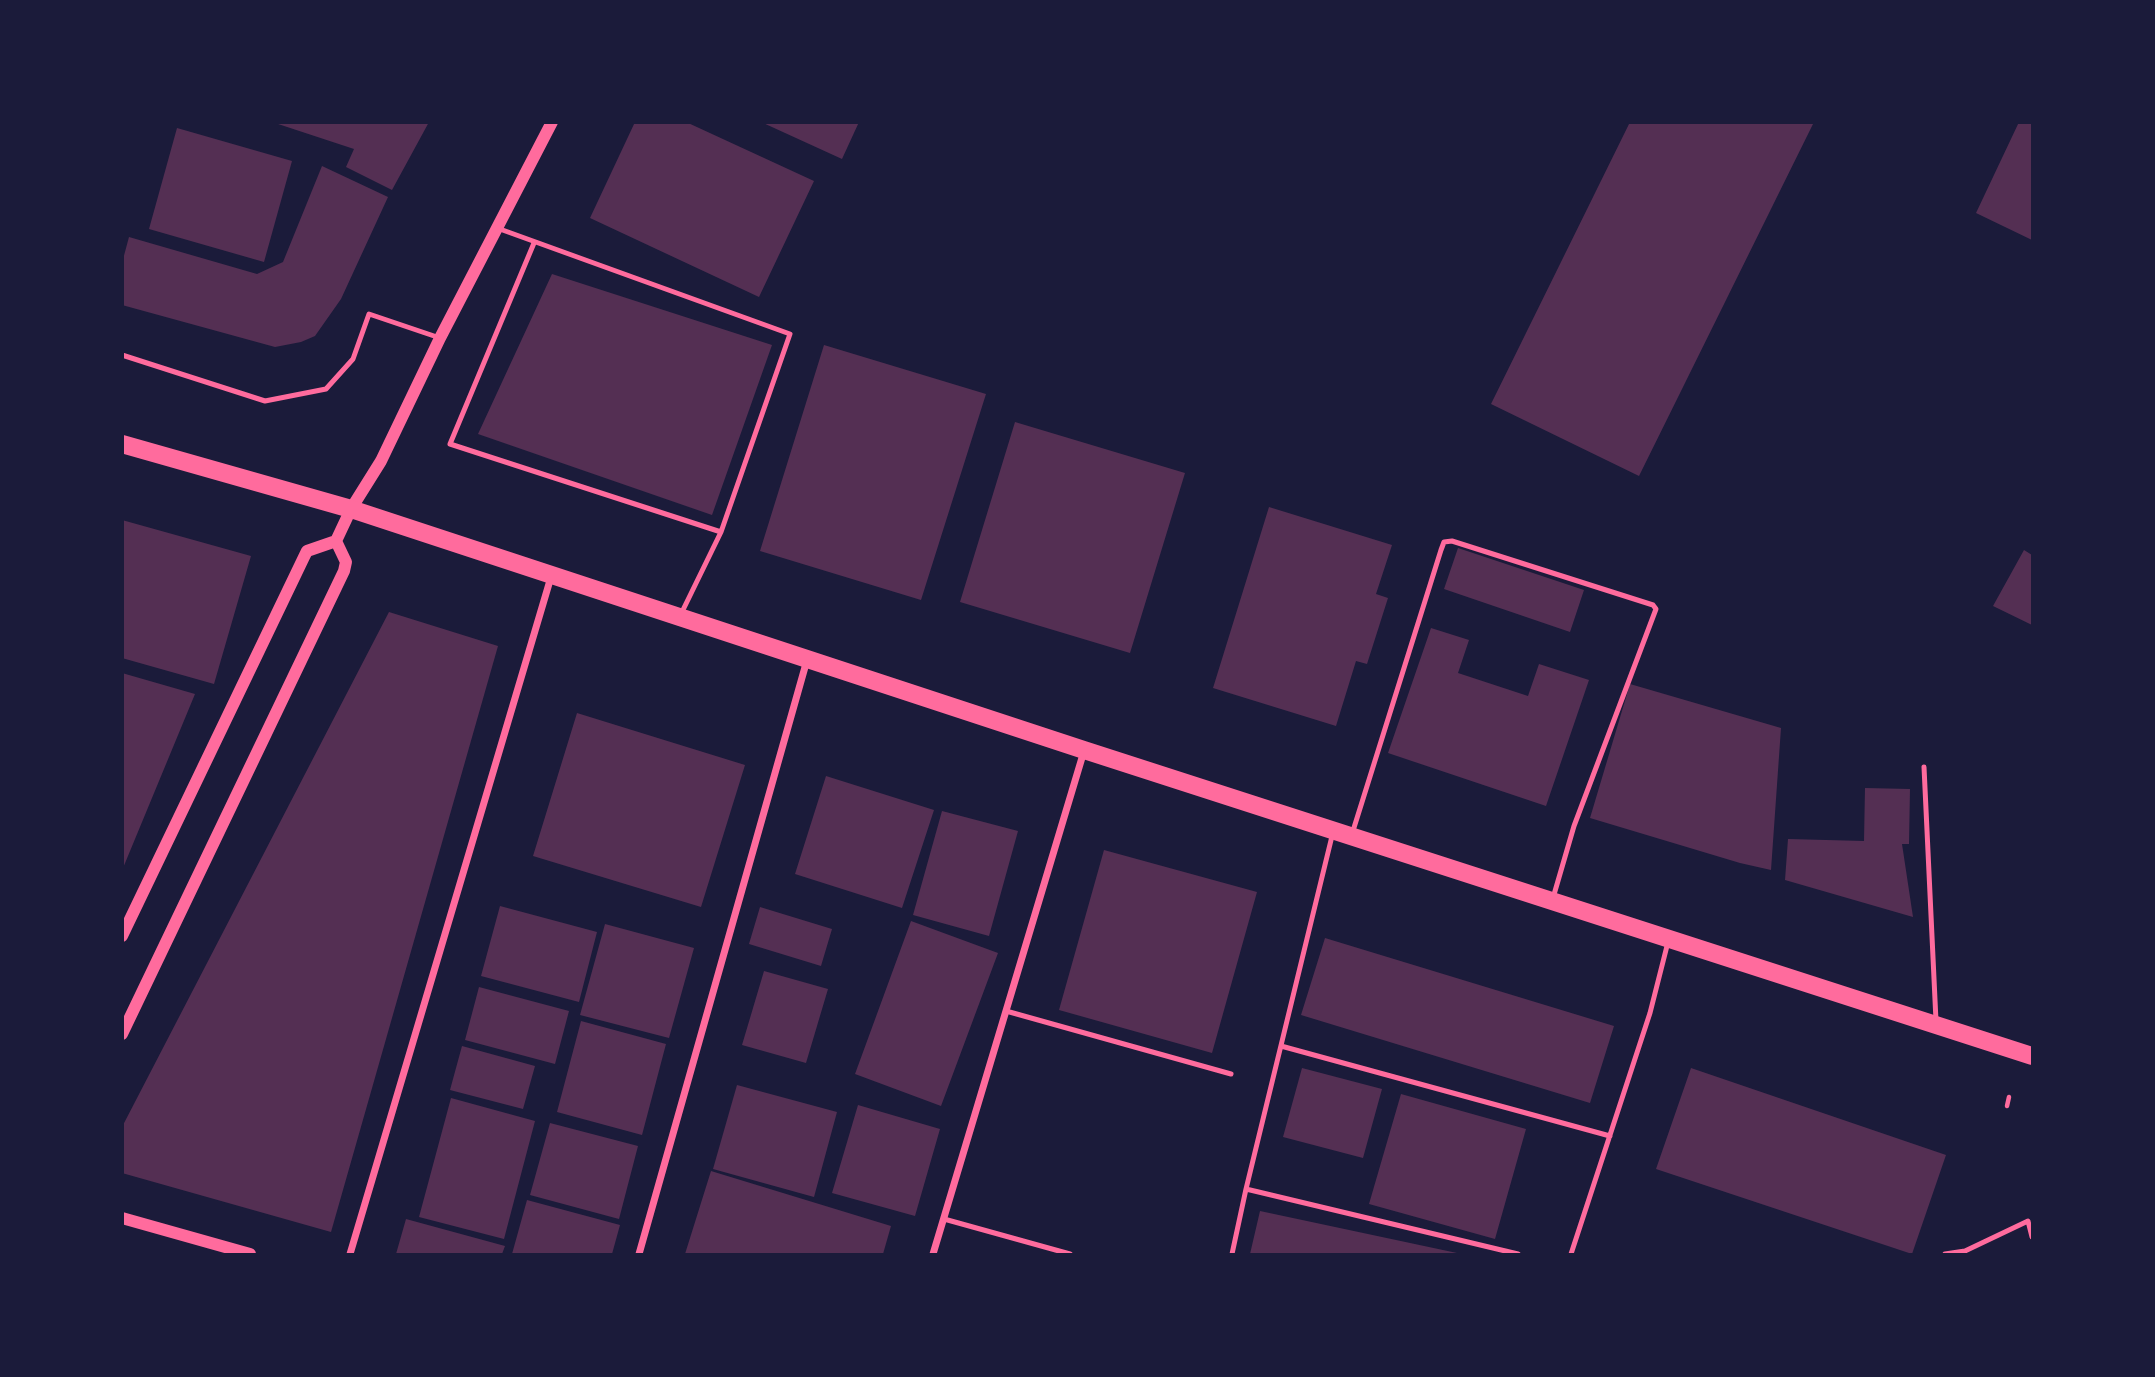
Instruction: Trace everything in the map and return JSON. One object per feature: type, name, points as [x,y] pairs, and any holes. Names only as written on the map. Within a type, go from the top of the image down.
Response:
[{"type":"main road","points":[[122,444],[351,509],[1084,750],[2032,1056]]},
{"type":"street","points":[[122,936],[307,551],[336,541],[351,509],[381,461],[440,338],[552,122]]},
{"type":"street","points":[[122,1034],[344,571],[346,562],[336,541]]},
{"type":"street","points":[[350,1255],[552,575]]},
{"type":"street","points":[[639,1255],[808,659]]},
{"type":"street","points":[[933,1255],[1084,750]]},
{"type":"street","points":[[122,1218],[250,1255]]},
{"type":"lane","points":[[497,228],[790,334],[721,532],[679,617]]},
{"type":"lane","points":[[534,243],[450,444],[721,532]]},
{"type":"lane","points":[[122,355],[265,401],[326,389],[353,359],[369,314],[440,338]]},
{"type":"lane","points":[[1232,1255],[1281,1046],[1342,833],[1444,542],[1452,541],[1653,605],[1656,609],[1574,826],[1552,901]]},
{"type":"lane","points":[[1924,767],[1936,1024]]},
{"type":"lane","points":[[1571,1255],[1650,1013],[1669,939]]},
{"type":"lane","points":[[1006,1011],[1231,1074]]},
{"type":"lane","points":[[1281,1046],[1610,1136]]},
{"type":"lane","points":[[1246,1189],[1518,1255]]},
{"type":"lane","points":[[944,1219],[1070,1255]]},
{"type":"lane","points":[[1945,1255],[1965,1251],[2030,1219],[2032,1237]]},
{"type":"path","points":[[2007,1106],[2009,1097]]},
{"type":"building","points":[[272,122],[429,122],[392,190],[346,167],[354,149]]},
{"type":"building","points":[[635,122],[686,122],[814,181],[759,297],[590,218]]},
{"type":"building","points":[[761,122],[859,122],[842,159]]},
{"type":"building","points":[[1630,122],[1814,122],[1639,476],[1491,404]]},
{"type":"building","points":[[2019,122],[2032,122],[2032,240],[1976,213]]},
{"type":"building","points":[[177,128],[292,161],[264,262],[149,229]]},
{"type":"building","points":[[322,166],[388,197],[341,299],[315,336],[275,347],[122,305],[122,263],[129,237],[257,274],[283,262]]},
{"type":"building","points":[[552,274],[772,345],[712,515],[478,434]]},
{"type":"building","points":[[824,345],[986,394],[921,600],[760,551]]},
{"type":"building","points":[[1015,422],[1185,473],[1130,653],[960,602]]},
{"type":"building","points":[[1269,507],[1392,545],[1376,594],[1388,598],[1367,664],[1356,661],[1336,726],[1213,688]]},
{"type":"building","points":[[122,520],[251,556],[214,684],[122,658]]},
{"type":"building","points":[[1458,548],[1584,590],[1570,632],[1444,589]]},
{"type":"building","points":[[2024,550],[2032,555],[2032,625],[1993,606]]},
{"type":"building","points":[[389,612],[498,646],[331,1232],[122,1173],[122,1127]]},
{"type":"building","points":[[1431,628],[1469,640],[1458,673],[1528,696],[1539,664],[1589,680],[1546,806],[1388,753]]},
{"type":"building","points":[[122,673],[195,694],[123,868],[122,868]]},
{"type":"building","points":[[1630,684],[1781,728],[1771,870],[1590,818]]},
{"type":"building","points":[[577,713],[745,765],[701,907],[533,856]]},
{"type":"building","points":[[826,776],[934,810],[902,908],[795,874]]},
{"type":"building","points":[[1865,788],[1910,789],[1909,844],[1902,844],[1913,917],[1785,880],[1788,839],[1864,841]]},
{"type":"building","points":[[942,811],[1018,831],[989,936],[913,915]]},
{"type":"building","points":[[1104,850],[1257,892],[1212,1053],[1059,1010]]},
{"type":"building","points":[[500,906],[597,932],[579,1002],[481,976]]},
{"type":"building","points":[[760,907],[832,929],[821,966],[749,944]]},
{"type":"building","points":[[911,921],[998,953],[941,1106],[855,1074]]},
{"type":"building","points":[[605,924],[694,948],[669,1038],[580,1015]]},
{"type":"building","points":[[1325,938],[1614,1026],[1590,1103],[1301,1015]]},
{"type":"building","points":[[764,971],[828,989],[806,1063],[742,1045]]},
{"type":"building","points":[[479,987],[569,1011],[555,1064],[465,1040]]},
{"type":"building","points":[[581,1021],[666,1044],[642,1135],[557,1112]]},
{"type":"building","points":[[462,1046],[535,1066],[523,1109],[450,1090]]},
{"type":"building","points":[[1302,1068],[1382,1089],[1363,1158],[1283,1137]]},
{"type":"building","points":[[1691,1068],[1946,1155],[1912,1254],[1656,1169]]},
{"type":"building","points":[[737,1085],[837,1112],[814,1197],[713,1169]]},
{"type":"building","points":[[1401,1094],[1526,1129],[1495,1239],[1369,1204]]},
{"type":"building","points":[[451,1098],[535,1121],[504,1239],[419,1217]]},
{"type":"building","points":[[858,1105],[940,1129],[915,1216],[832,1193]]},
{"type":"building","points":[[550,1123],[638,1146],[619,1219],[530,1195]]},
{"type":"building","points":[[711,1171],[891,1226],[883,1254],[685,1254]]},
{"type":"building","points":[[527,1200],[620,1225],[612,1254],[512,1254]]},
{"type":"building","points":[[1260,1211],[1457,1253],[1457,1254],[1250,1254]]},
{"type":"building","points":[[406,1219],[505,1246],[502,1254],[396,1254]]}]
